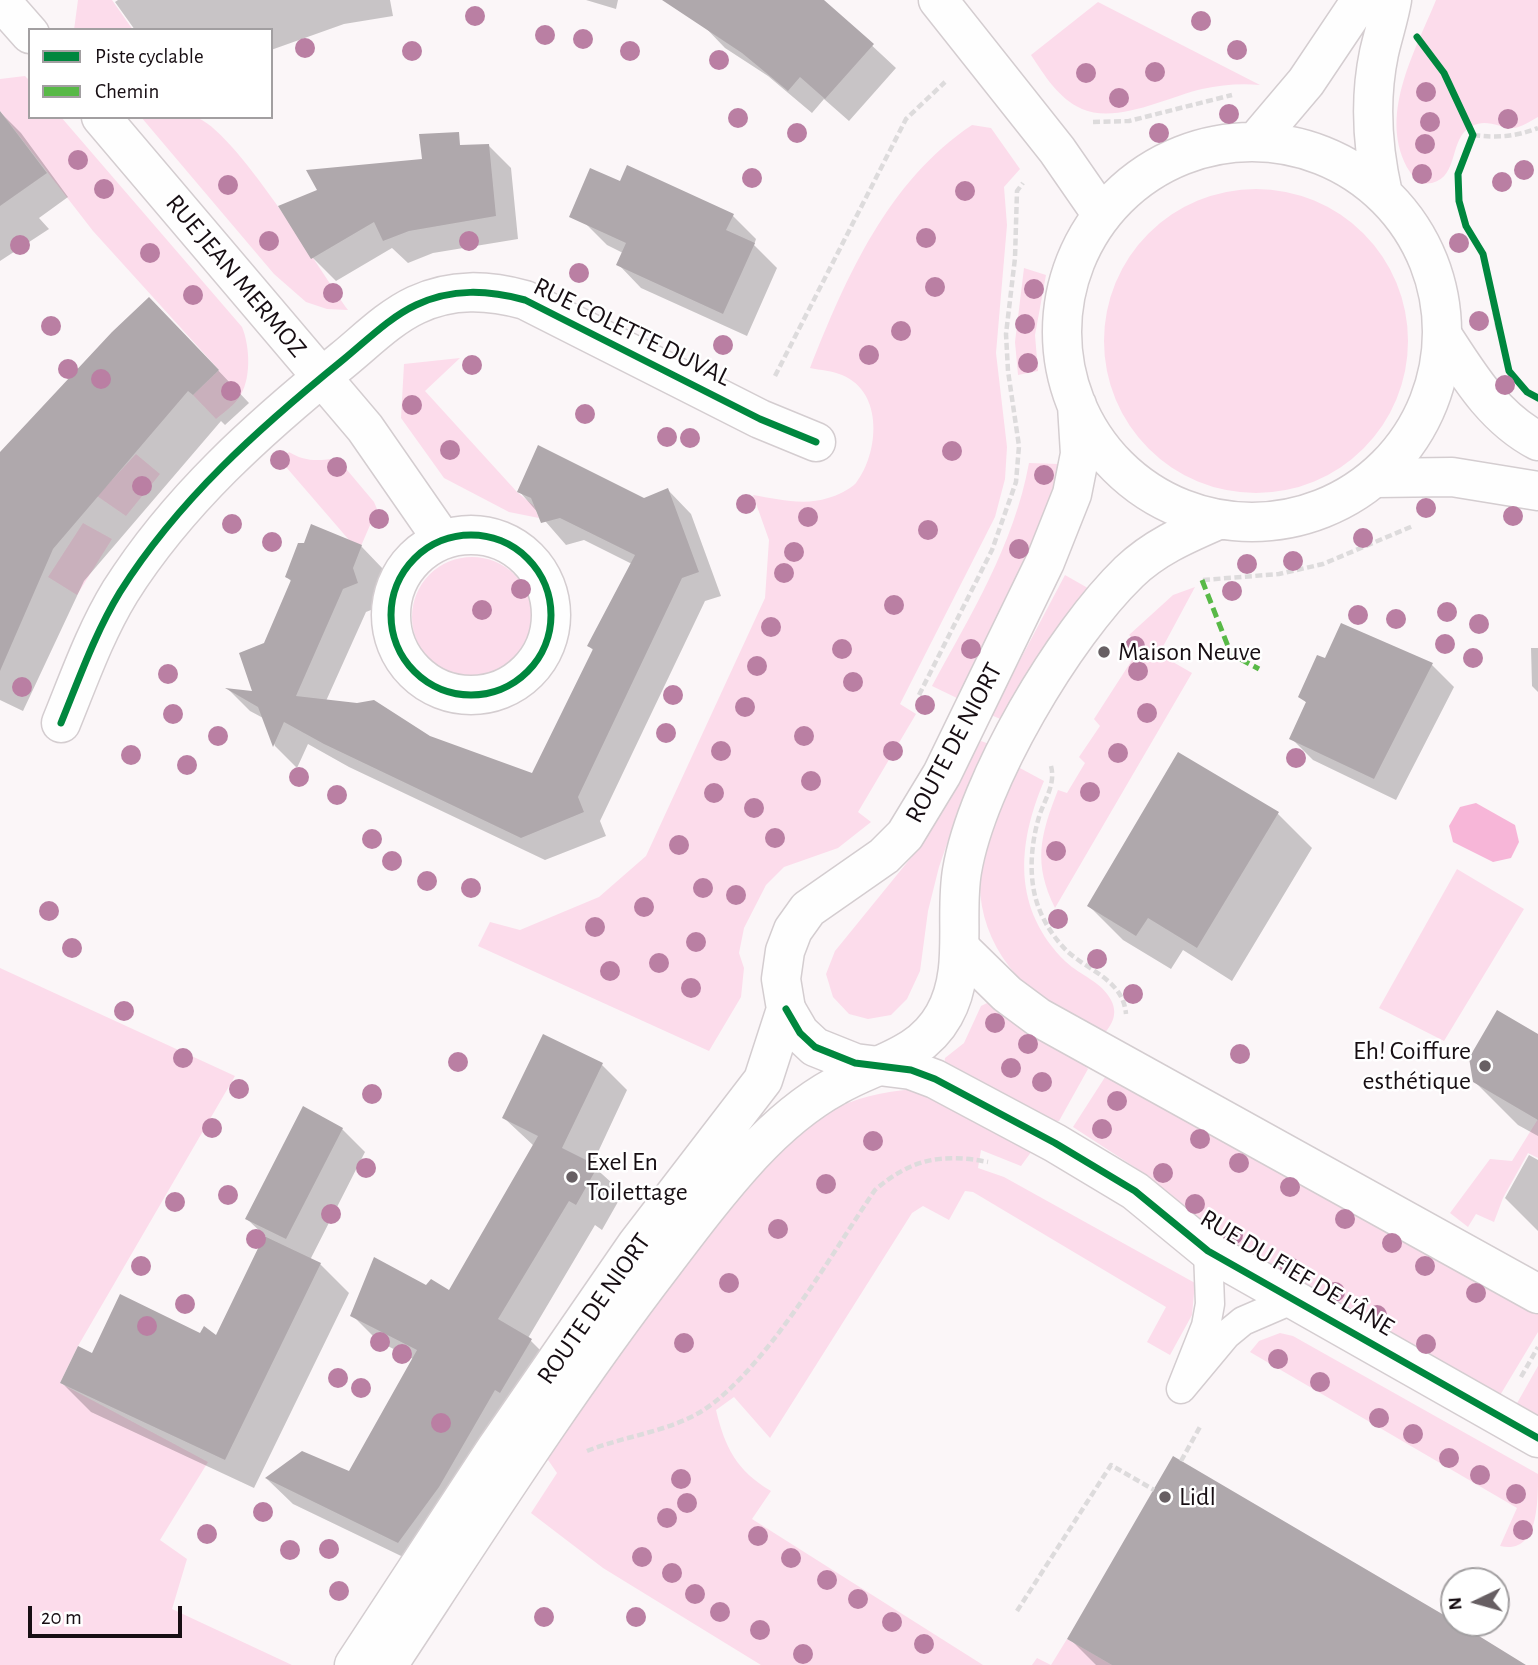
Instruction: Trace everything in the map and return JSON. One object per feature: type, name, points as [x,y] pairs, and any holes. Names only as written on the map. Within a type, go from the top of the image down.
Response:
[{"type":"main road","points":[[0,0],[28,32]]},
{"type":"main road","points":[[938,0],[1010,89],[1102,215]]},
{"type":"main road","points":[[1256,141],[1306,82],[1362,0]]},
{"type":"main road","points":[[1383,194],[1373,150],[1372,104],[1379,52],[1392,0]]},
{"type":"main road","name":"RUE JEAN MERMOZ","points":[[103,119],[365,428],[442,539]]},
{"type":"main road","points":[[1256,141],[1301,147],[1331,158],[1383,194],[1405,217],[1422,244],[1436,284],[1443,336],[1439,368],[1418,428],[1375,478],[1348,498],[1317,512],[1285,521],[1251,523],[1218,520],[1168,503],[1132,481],[1091,433],[1077,405],[1066,372],[1062,338],[1064,303],[1072,270],[1102,215],[1125,191],[1168,161],[1217,145],[1256,141]]},
{"type":"main road","name":"RUE COLETTE DUVAL","points":[[61,723],[89,651],[119,593],[194,493],[322,377],[415,305],[451,293],[492,291],[525,300],[760,419],[816,442]]},
{"type":"main road","points":[[1443,336],[1480,392],[1504,416],[1538,442]]},
{"type":"main road","name":"ROUTE DE NIORT","points":[[354,1665],[498,1447],[637,1244],[748,1102],[774,1052],[786,1009],[781,979],[785,950],[793,930],[808,909],[884,856],[905,835],[942,774],[1045,562],[1072,494],[1080,454],[1077,405]]},
{"type":"main road","points":[[1375,478],[1452,477],[1538,491]]},
{"type":"main road","name":"ROUTE DE NIORT","points":[[388,1665],[551,1416],[622,1316],[720,1190],[776,1129],[804,1106],[877,1065],[904,1056],[934,1032],[947,1010],[960,948],[962,873],[974,819],[1046,679],[1086,622],[1129,572],[1173,540],[1218,520]]},
{"type":"main road","points":[[468,534],[492,538],[516,548],[534,565],[547,588],[551,612],[548,637],[538,660],[520,679],[499,691],[474,696],[449,693],[426,682],[408,665],[396,643],[391,618],[394,593],[404,570],[421,552],[442,539],[468,534]]},
{"type":"main road","points":[[960,948],[1007,994],[1038,1017],[1538,1294]]},
{"type":"main road","name":"RUE DU FIEF DE L'ÂNE","points":[[786,1009],[800,1033],[815,1046],[855,1063],[911,1070],[935,1079],[1055,1143],[1135,1191],[1208,1251],[1538,1438]]},
{"type":"lane","points":[[1208,1251],[1210,1304],[1206,1326],[1181,1389],[1234,1328],[1294,1299]]},
{"type":"path","points":[[1424,47],[1444,73],[1473,135],[1458,174],[1459,201],[1466,226],[1482,254],[1499,340]]},
{"type":"path","points":[[760,419],[781,360],[906,119],[952,76]]},
{"type":"path","points":[[1090,123],[1129,121],[1239,95]]},
{"type":"path","points":[[1473,135],[1497,138],[1520,135],[1538,128]]},
{"type":"path","points":[[919,695],[992,550],[1016,482],[1019,446],[1008,371],[1006,334],[1015,258],[1017,191],[1031,173]]},
{"type":"path","points":[[1189,583],[1279,574],[1323,564],[1375,540],[1425,524]]},
{"type":"path","points":[[1051,763],[1052,785],[1039,817],[1032,850],[1032,883],[1039,910],[1065,949],[1114,983],[1124,1000],[1126,1021]]},
{"type":"path","points":[[576,1455],[673,1424],[701,1412],[730,1390],[772,1340],[875,1190],[895,1172],[917,1163],[944,1158],[965,1157],[1000,1164]]},
{"type":"path","points":[[1017,1611],[1111,1465],[1154,1490]]},
{"type":"shaded area","points":[[78,0],[112,0],[132,28],[74,28]]},
{"type":"shaded area","points":[[1436,0],[1538,0],[1538,117],[1514,128],[1488,123],[1472,126],[1460,139],[1447,173],[1441,179],[1425,183],[1412,175],[1400,151],[1398,108],[1402,85]]},
{"type":"shaded area","points":[[1098,2],[1260,85],[1202,89],[1126,111],[1096,113],[1082,109],[1059,93],[1031,55]]},
{"type":"shaded area","points":[[25,76],[28,79],[28,119],[63,119],[242,327],[248,353],[246,383],[236,402],[216,419],[193,395],[219,370],[93,231],[0,111],[0,79]]},
{"type":"shaded area","points":[[143,119],[198,119],[211,127],[253,172],[348,310],[327,309],[306,302],[274,274]]},
{"type":"shaded area","points":[[972,125],[991,128],[1020,169],[1004,187],[1007,225],[996,353],[1007,447],[1005,479],[995,517],[900,704],[916,714],[858,812],[871,822],[838,848],[784,867],[766,885],[744,928],[739,953],[744,968],[741,997],[709,1051],[478,946],[490,922],[520,930],[599,897],[646,856],[765,598],[769,540],[753,495],[800,502],[831,497],[856,483],[869,456],[873,424],[865,395],[856,383],[842,375],[810,368],[839,300],[873,233],[893,203],[916,174],[942,148]]},
{"type":"shaded area","points":[[1241,189],[1271,189],[1300,195],[1328,207],[1353,223],[1374,244],[1390,269],[1402,297],[1408,356],[1397,399],[1383,426],[1364,449],[1341,468],[1314,482],[1271,493],[1241,493],[1212,487],[1184,475],[1159,459],[1138,438],[1122,413],[1110,385],[1104,356],[1104,326],[1110,297],[1122,269],[1138,244],[1159,223],[1184,207],[1212,195]]},
{"type":"shaded area","points":[[1024,268],[1046,275],[1035,335],[1038,371],[1018,375],[1015,342]]},
{"type":"shaded area","points":[[460,358],[425,391],[517,492],[534,506],[539,518],[509,512],[444,478],[401,418],[404,364]]},
{"type":"shaded area","points":[[289,452],[312,460],[337,458],[374,502],[377,509],[361,546],[349,540],[280,460]]},
{"type":"shaded area","points":[[136,454],[160,474],[126,516],[97,496]]},
{"type":"shaded area","points":[[1029,463],[1058,464],[1046,520],[961,700],[932,686],[1002,551],[1022,493]]},
{"type":"shaded area","points":[[83,523],[112,539],[77,595],[48,577]]},
{"type":"shaded area","points":[[472,557],[495,561],[514,575],[528,594],[532,617],[528,640],[514,659],[495,673],[472,677],[449,673],[430,659],[416,640],[412,617],[416,594],[430,575],[449,561]]},
{"type":"shaded area","points":[[1065,575],[1093,591],[1005,721],[991,715]]},
{"type":"shaded area","points":[[1195,587],[1159,654],[1192,673],[1055,908],[1044,877],[1042,849],[1043,836],[1058,790],[1067,793],[1085,763],[1079,757],[1100,726],[1094,719],[1141,646],[1129,635],[1173,595]]},
{"type":"shaded area","points":[[981,741],[992,745],[959,809],[939,867],[928,911],[920,971],[907,999],[891,1015],[868,1019],[849,1014],[833,997],[826,974],[835,951],[918,849]]},
{"type":"shaded area","points":[[1018,767],[1044,781],[1028,829],[1025,876],[1028,898],[1048,942],[1066,962],[1096,983],[1111,1000],[1113,1020],[1100,1038],[1049,1006],[1017,976],[1002,957],[984,916],[980,895],[983,849],[990,825]]},
{"type":"shaded area","points":[[1476,803],[1515,825],[1519,842],[1511,858],[1493,862],[1453,842],[1449,826],[1460,807]]},
{"type":"shaded area","points":[[1457,869],[1524,909],[1444,1041],[1379,1008]]},
{"type":"shaded area","points":[[0,968],[235,1076],[78,1346],[60,1383],[208,1462],[160,1540],[187,1559],[172,1609],[292,1665],[0,1665]]},
{"type":"shaded area","points":[[989,1002],[1082,1061],[1088,1069],[1059,1121],[1049,1121],[944,1065],[945,1058],[964,1043],[981,1006]]},
{"type":"shaded area","points":[[1107,1074],[1538,1311],[1538,1332],[1499,1397],[1224,1239],[1139,1170],[1073,1127]]},
{"type":"shaded area","points":[[914,1089],[1034,1148],[1021,1166],[981,1150],[978,1168],[1004,1177],[1195,1283],[1192,1315],[1170,1355],[1147,1342],[1166,1307],[973,1192],[965,1191],[949,1220],[923,1206],[912,1213],[770,1438],[734,1397],[716,1410],[734,1457],[749,1475],[771,1491],[752,1519],[983,1665],[761,1665],[603,1568],[531,1513],[557,1473],[546,1457],[681,1269],[763,1170],[800,1133],[838,1107],[869,1096]]},
{"type":"shaded area","points":[[1538,1119],[1538,1158],[1528,1153],[1503,1198],[1494,1222],[1476,1214],[1468,1227],[1450,1213],[1490,1159],[1512,1161]]},
{"type":"shaded area","points":[[1280,1333],[1293,1336],[1538,1474],[1536,1513],[1529,1535],[1522,1543],[1513,1547],[1500,1546],[1517,1508],[1250,1352],[1259,1341]]},
{"type":"shaded area","points":[[1538,1366],[1538,1416],[1516,1405]]},
{"type":"shaded area","points":[[1067,1639],[1112,1665],[1051,1665]]},
{"type":"shaded area","points":[[1037,1658],[1051,1665],[1032,1665]]},
{"type":"building","points":[[662,0],[824,0],[874,44],[825,99],[800,77],[788,91],[742,53]]},
{"type":"building","points":[[0,111],[47,173],[0,206]]},
{"type":"building","points":[[459,132],[460,145],[489,144],[496,216],[409,231],[383,241],[374,222],[311,259],[278,206],[317,190],[306,170],[422,159],[419,134]]},
{"type":"building","points":[[627,165],[734,214],[726,230],[755,243],[723,314],[616,265],[626,243],[569,217],[590,168],[620,181]]},
{"type":"building","points":[[149,297],[219,370],[193,395],[188,391],[53,549],[0,671],[0,452],[112,332]]},
{"type":"building","points":[[538,445],[644,498],[668,488],[699,572],[682,578],[578,797],[584,812],[521,838],[324,744],[284,722],[273,747],[258,707],[225,688],[252,691],[239,653],[264,643],[291,580],[285,577],[298,543],[304,543],[311,524],[362,545],[353,568],[358,583],[343,589],[296,696],[357,703],[374,700],[430,736],[532,773],[593,649],[587,646],[635,555],[560,518],[541,523],[531,498],[517,492]]},
{"type":"building","points":[[1341,623],[1433,663],[1374,779],[1289,739],[1306,702],[1298,697],[1317,655],[1325,658]]},
{"type":"building","points":[[1178,752],[1279,812],[1197,948],[1148,918],[1136,936],[1087,906]]},
{"type":"building","points":[[1497,1010],[1538,1034],[1538,1120],[1473,1082],[1469,1058]]},
{"type":"building","points":[[543,1034],[603,1063],[562,1148],[598,1166],[576,1205],[569,1201],[498,1319],[532,1339],[500,1393],[495,1390],[439,1487],[398,1543],[265,1478],[302,1451],[349,1471],[417,1350],[350,1316],[374,1257],[426,1285],[431,1279],[449,1290],[538,1136],[502,1118]]},
{"type":"building","points":[[303,1106],[343,1128],[286,1239],[245,1219]]},
{"type":"building","points":[[264,1236],[321,1263],[225,1460],[60,1383],[78,1346],[92,1353],[120,1294],[200,1333],[204,1326],[216,1335]]},
{"type":"building","points":[[1173,1456],[1440,1613],[1440,1637],[1481,1637],[1526,1665],[1112,1665],[1067,1639]]},
{"type":"marked path","points":[[1202,580],[1231,654],[1259,669]]},
{"type":"cycle path","points":[[1417,37],[1444,73],[1473,135],[1458,174],[1459,201],[1466,226],[1483,254],[1509,371],[1527,392],[1538,398]]},
{"type":"cycle path","points":[[61,723],[95,640],[120,592],[143,558],[194,496],[251,439],[370,337],[397,316],[430,299],[470,292],[525,300],[760,419],[816,442]]},
{"type":"cycle path","points":[[471,535],[502,541],[528,558],[545,584],[551,615],[545,646],[528,672],[502,689],[471,695],[440,689],[414,672],[397,646],[391,615],[397,584],[414,558],[440,541],[471,535]]},
{"type":"cycle path","points":[[786,1009],[800,1033],[815,1047],[855,1063],[911,1070],[935,1079],[1055,1143],[1135,1191],[1208,1251],[1538,1438]]},
{"type":"place","name":"Maison Neuve","points":[[1104,652]]},
{"type":"place","name":"Eh! Coiffure esthétique","points":[[1485,1066]]},
{"type":"place","name":"Exel En Toilettage","points":[[572,1177]]},
{"type":"place","name":"Lidl","points":[[1165,1497]]}]
